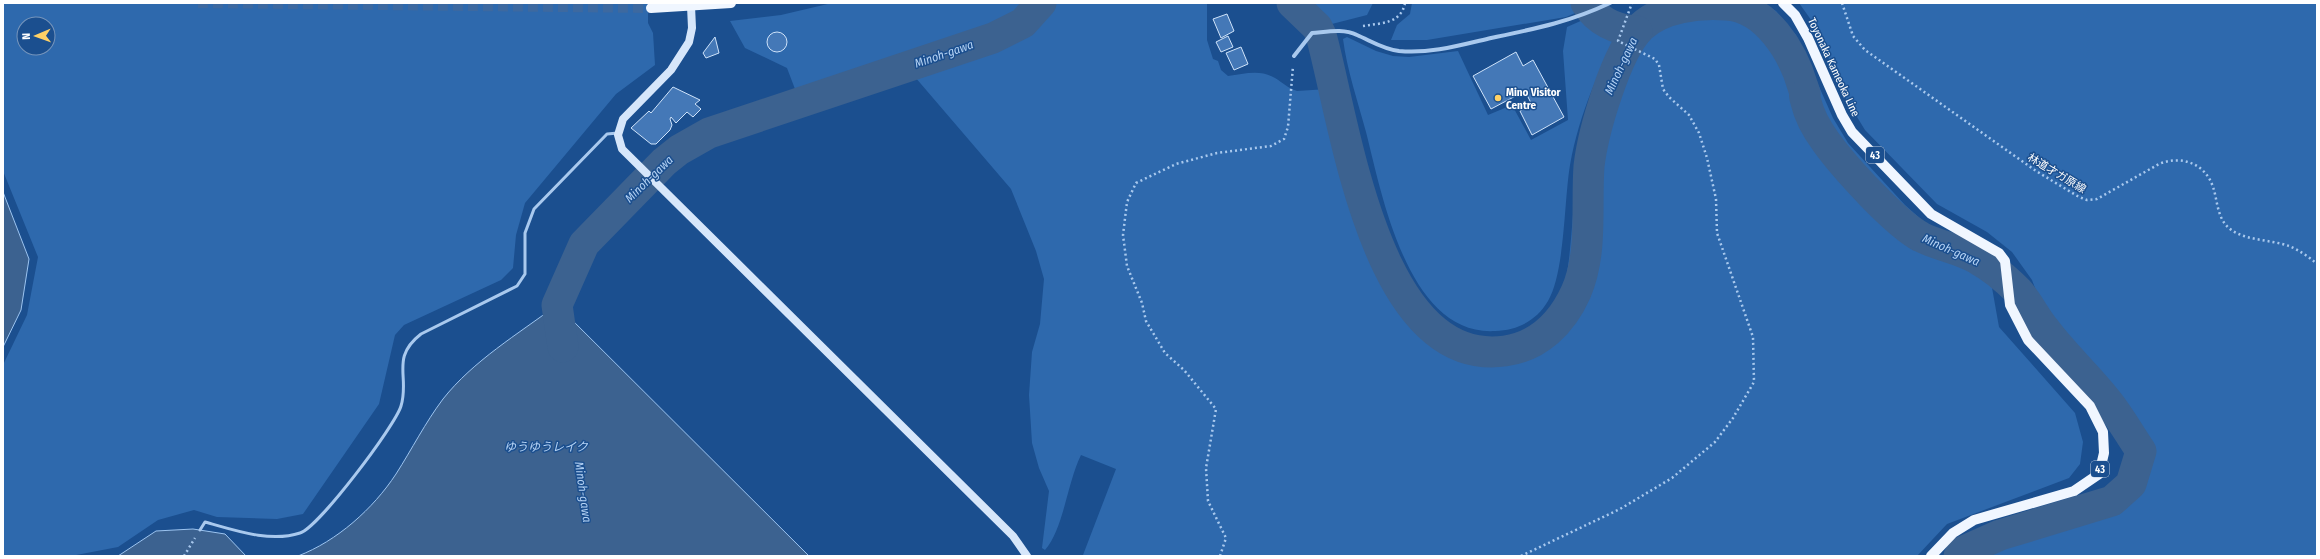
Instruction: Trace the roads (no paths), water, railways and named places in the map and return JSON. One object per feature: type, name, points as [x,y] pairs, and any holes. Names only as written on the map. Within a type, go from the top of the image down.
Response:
[{"type":"main road","points":[[651,8],[732,3]]},
{"type":"main road","name":"Toyonaka Kameoka Line","points":[[1783,3],[1795,15],[1808,38],[1842,115],[1852,132],[1931,214],[1999,253],[2005,261],[2010,305],[2028,340],[2090,406],[2103,432],[2104,452],[2099,474],[2074,491],[1974,520],[1953,533],[1931,556]]},
{"type":"street","points":[[1294,56],[1312,33],[1335,31],[1356,34],[1368,41],[1392,50],[1420,51],[1461,45],[1528,31],[1584,16],[1610,3]]},
{"type":"street","points":[[696,6],[691,35],[682,54],[671,70],[623,119],[618,133],[622,149],[1013,536],[1027,556]]},
{"type":"lane","points":[[200,530],[205,522],[258,535],[292,535],[305,531],[315,524],[362,468],[399,412],[402,399],[402,362],[411,343],[421,334],[517,286],[525,274],[525,233],[534,209],[607,134],[618,133]]},
{"type":"water","points":[[3,192],[29,259],[21,310],[3,347]]},
{"type":"water","name":"ゆうゆうレイク","points":[[557,305],[809,556],[298,556],[327,542],[340,533],[365,511],[387,487],[436,408],[455,385],[482,360]]},
{"type":"water","points":[[193,529],[225,534],[246,556],[118,556],[156,531]]},
{"type":"waterway","name":"Minoh-gawa","points":[[563,347],[557,305],[584,244],[664,162],[679,150],[709,133],[993,38],[1023,23],[1041,3]]},
{"type":"waterway","name":"Minoh-gawa","points":[[1292,3],[1317,27],[1321,35],[1355,178],[1373,232],[1396,282],[1425,321],[1461,346],[1505,351],[1528,344],[1548,331],[1564,314],[1576,292],[1585,262],[1587,246],[1588,182],[1591,151],[1607,93],[1623,54],[1632,38],[1641,27],[1659,15],[1693,6],[1726,5],[1740,8],[1754,14],[1765,23],[1785,46],[1792,60],[1805,94],[1807,107],[1817,128],[1834,153],[1870,194],[1910,230],[1921,237],[1977,259],[1993,269],[2014,287],[2022,295],[2051,338],[2108,402],[2141,451],[2131,484],[2112,501],[2000,535],[1962,552],[1959,556]]},
{"type":"waterway","points":[[1586,3],[1601,20],[1622,29],[1637,31]]},
{"type":"tunnel","points":[[198,3],[651,8]]},
{"type":"place","name":"Mino Visitor Centre","points":[[1498,98]]}]
